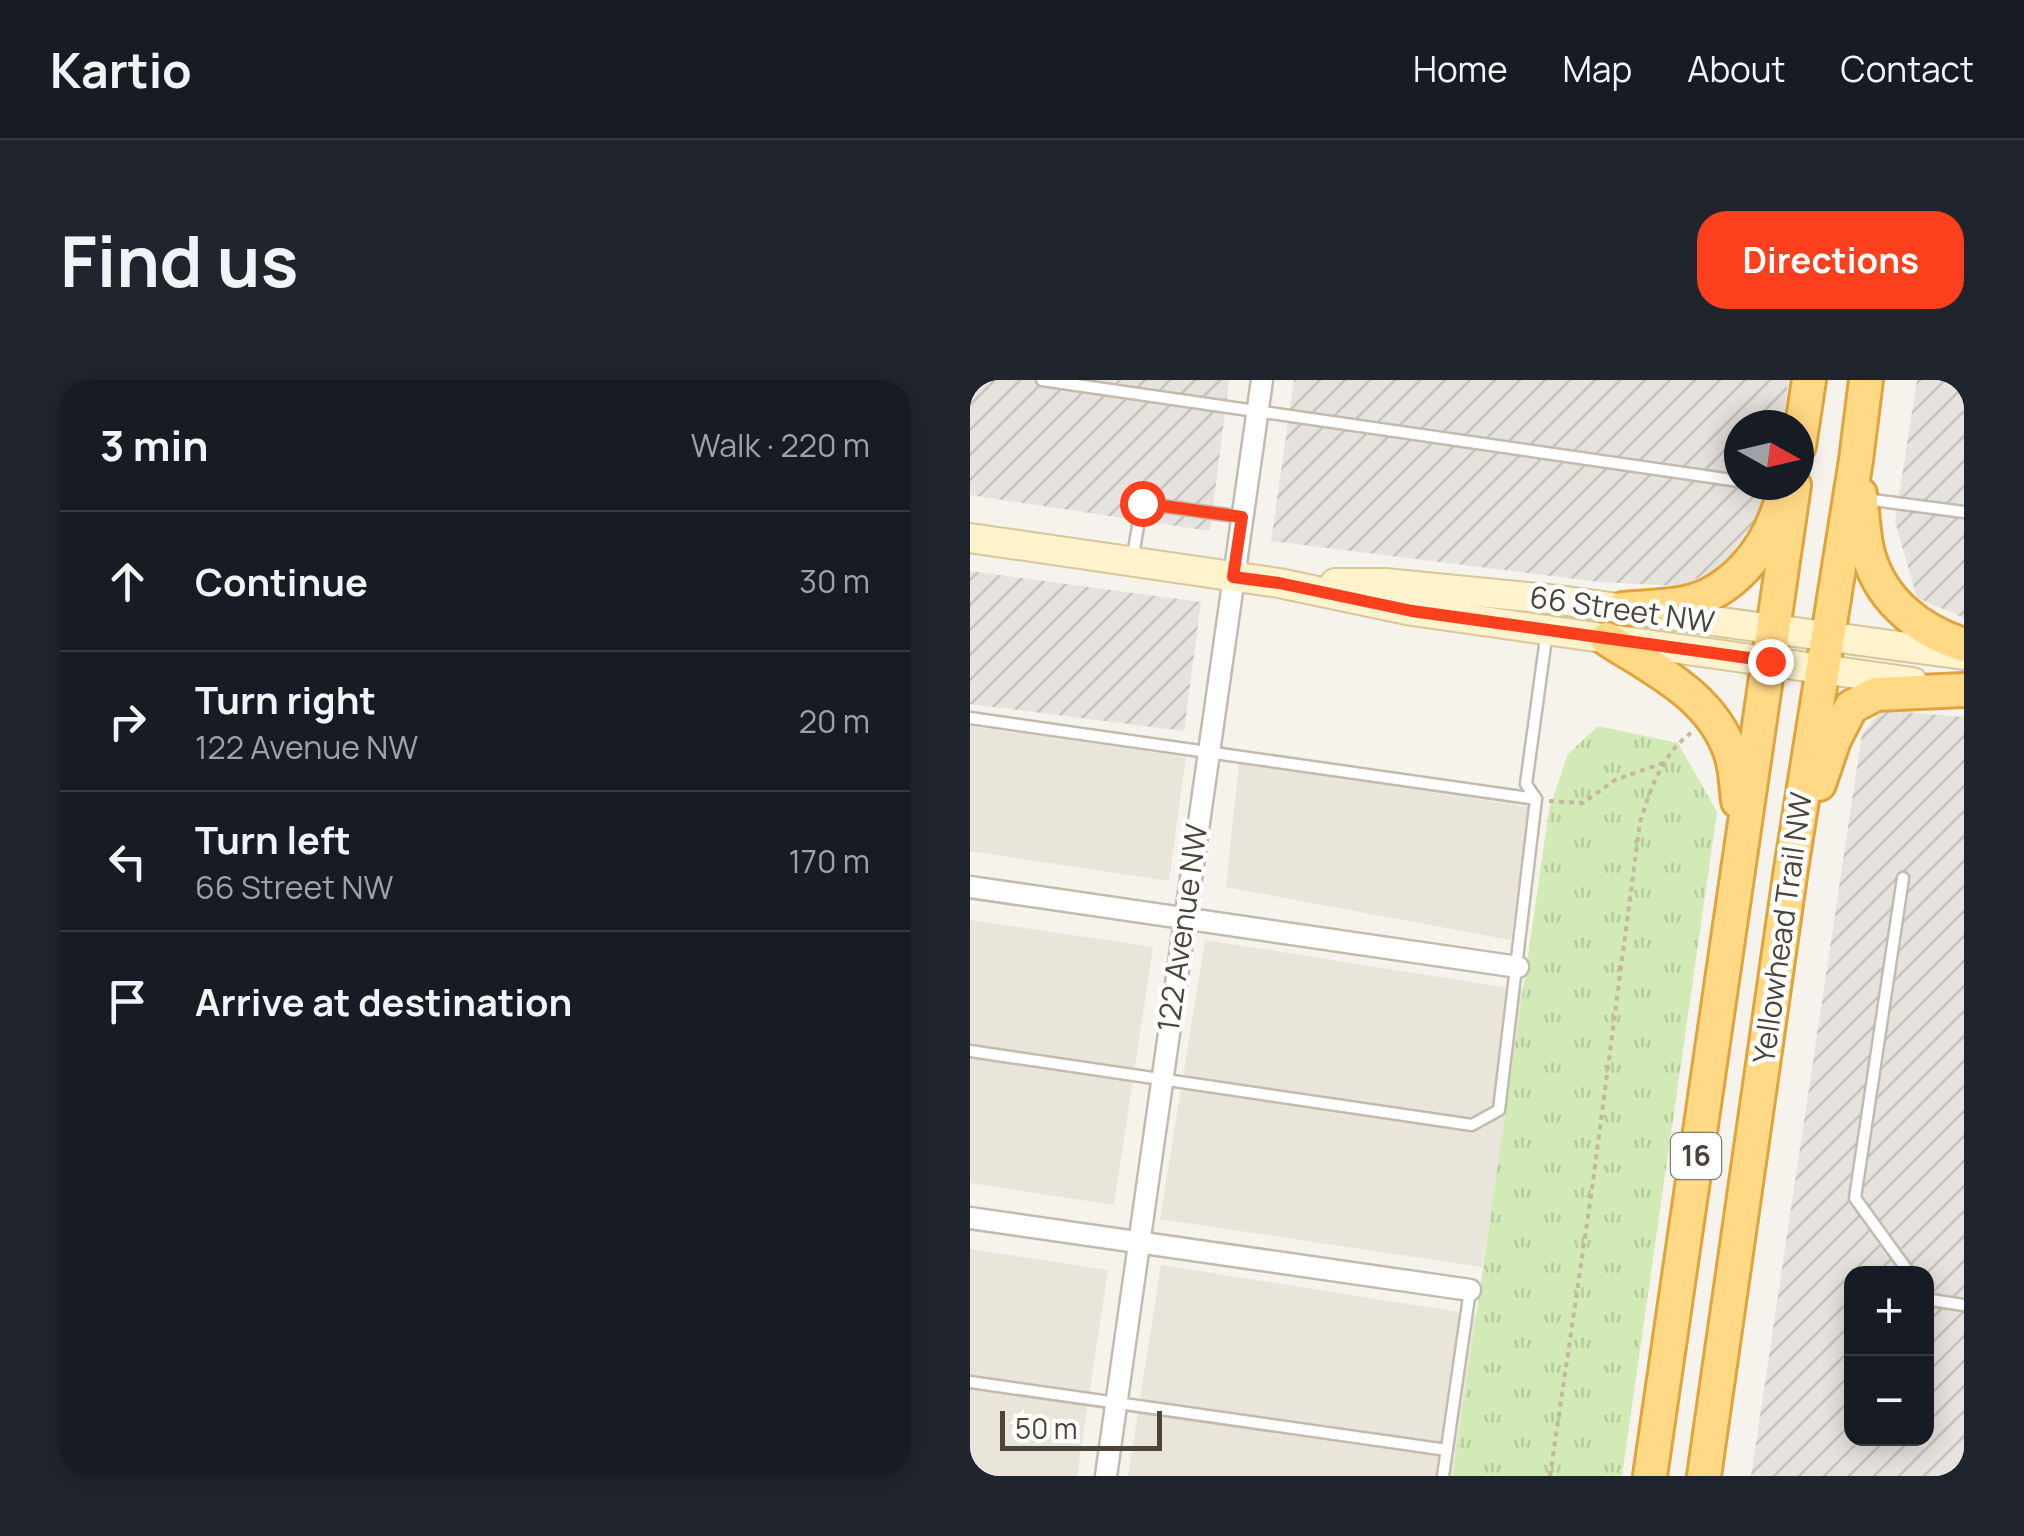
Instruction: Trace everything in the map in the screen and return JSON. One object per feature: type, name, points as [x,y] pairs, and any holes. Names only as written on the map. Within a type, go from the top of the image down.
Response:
[{"type":"highway","points":[[1804,410],[1809,380]]},
{"type":"highway","points":[[1866,380],[1855,497],[1868,556],[1882,589],[1906,614],[1937,636],[1964,646]]},
{"type":"highway","name":"Yellowhead Trail NW","points":[[1704,1476],[1826,637],[1855,497]]},
{"type":"highway","points":[[1622,610],[1685,602],[1723,587],[1768,537],[1780,500]]},
{"type":"highway","name":"Yellowhead Trail NW","points":[[1650,1476],[1772,646],[1784,500]]},
{"type":"highway","points":[[1607,640],[1686,690],[1713,717],[1733,758],[1743,836]]},
{"type":"highway","points":[[1791,868],[1834,740],[1852,707],[1876,694],[1964,690]]},
{"type":"main road","name":"66 Street NW","points":[[970,538],[1279,583],[1412,611],[1607,640],[1772,646],[1826,637],[1964,656]]},
{"type":"main road","name":"66 Street NW","points":[[1279,583],[1385,583],[1559,600],[1622,610],[1772,646],[1822,670],[1964,690]]},
{"type":"street","name":"122 Avenue NW","points":[[1106,1476],[1262,380]]},
{"type":"street","points":[[970,887],[1518,966]]},
{"type":"street","points":[[970,1218],[1470,1290]]},
{"type":"lane","points":[[1042,380],[1724,479]]},
{"type":"lane","points":[[1855,497],[1964,512]]},
{"type":"lane","points":[[1132,562],[1142,503],[1242,517]]},
{"type":"lane","points":[[970,1051],[1472,1124],[1499,1110],[1536,799],[1526,784],[1547,631]]},
{"type":"lane","points":[[970,718],[1536,799]]},
{"type":"lane","points":[[1904,878],[1855,1198],[1904,1266]]},
{"type":"lane","points":[[1443,1476],[1470,1290]]},
{"type":"lane","points":[[1934,1300],[1964,1305]]},
{"type":"lane","points":[[970,1382],[1447,1450]]},
{"type":"path","points":[[1550,1476],[1640,822],[1651,788],[1678,742],[1713,717]]},
{"type":"path","points":[[1536,799],[1583,803],[1615,780],[1664,763]]},
{"type":"shaded area","points":[[970,380],[1229,380],[1210,531],[970,495]]},
{"type":"shaded area","points":[[1294,380],[1788,380],[1785,410],[1724,410],[1724,500],[1766,500],[1722,567],[1680,586],[1600,582],[1271,541]]},
{"type":"shaded area","points":[[1917,380],[1964,380],[1964,618],[1917,598],[1895,521]]},
{"type":"shaded area","points":[[970,571],[1201,602],[1184,731],[970,704]]},
{"type":"shaded area","points":[[1882,710],[1964,717],[1964,1476],[1751,1476],[1862,734]]},
{"type":"shaded area","points":[[970,726],[1186,757],[1169,881],[970,851]]},
{"type":"shaded area","points":[[1239,763],[1529,807],[1511,940],[1226,887]]},
{"type":"shaded area","points":[[970,920],[1153,947],[1114,1205],[970,1183]]},
{"type":"shaded area","points":[[1205,940],[1528,991],[1482,1267],[1160,1219]]},
{"type":"shaded area","points":[[970,1249],[1108,1270],[1077,1476],[970,1476]]},
{"type":"shaded area","points":[[1161,1265],[1478,1315],[1457,1476],[1128,1476]]},
{"type":"green space","points":[[1598,726],[1678,743],[1717,812],[1622,1476],[1453,1476],[1549,810],[1568,754]]},
{"type":"route","points":[[1142,503],[1242,517],[1233,577],[1412,611],[1770,661]]}]
